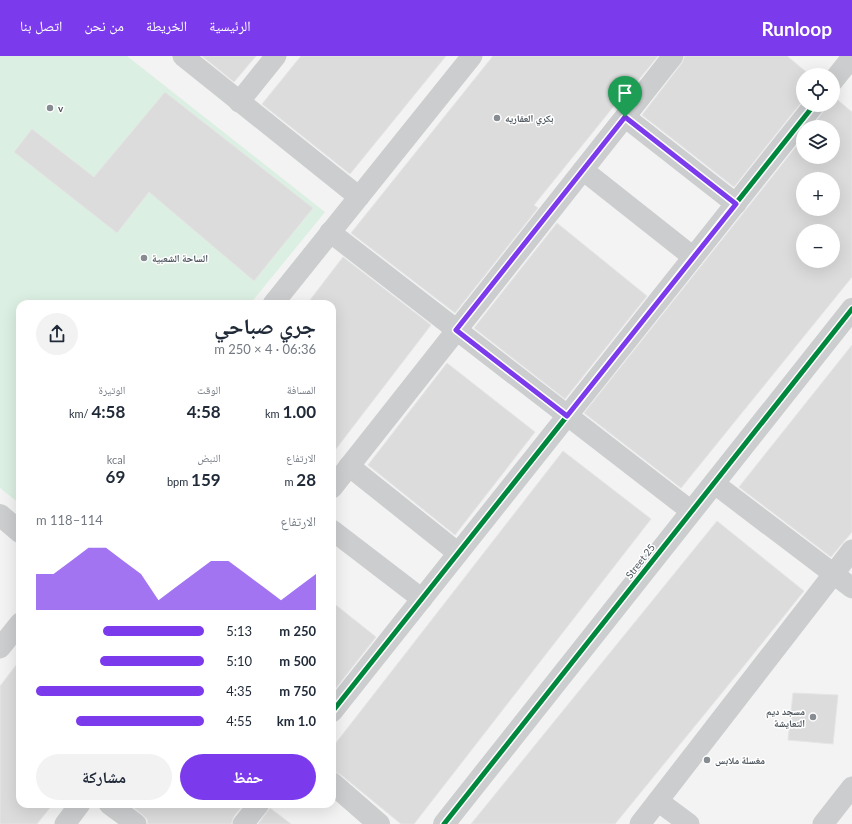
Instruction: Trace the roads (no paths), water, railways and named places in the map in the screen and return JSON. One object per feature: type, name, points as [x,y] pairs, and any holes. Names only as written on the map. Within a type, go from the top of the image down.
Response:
[{"type":"street","points":[[182,56],[359,197]]},
{"type":"street","points":[[240,102],[276,56]]},
{"type":"street","points":[[276,300],[472,56]]},
{"type":"street","points":[[336,483],[673,56]]},
{"type":"street","points":[[840,72],[852,57]]},
{"type":"street","points":[[336,707],[808,112]]},
{"type":"street","points":[[625,117],[736,204]]},
{"type":"street","points":[[583,170],[694,257]]},
{"type":"street","points":[[330,232],[691,511]]},
{"type":"street","name":"Street 25","points":[[444,824],[691,511],[715,484],[852,309]]},
{"type":"street","points":[[349,466],[458,553]]},
{"type":"street","points":[[715,484],[852,588]]},
{"type":"street","points":[[0,515],[16,529]]},
{"type":"street","points":[[336,533],[422,599]]},
{"type":"street","points":[[640,824],[852,550]]},
{"type":"street","points":[[0,648],[16,628]]},
{"type":"street","points":[[336,786],[379,824]]},
{"type":"street","points":[[823,824],[852,788]]},
{"type":"street","points":[[658,801],[689,824]]},
{"type":"street","points":[[65,824],[77,808]]},
{"type":"street","points":[[114,808],[136,824]]},
{"type":"street","points":[[243,824],[256,808]]},
{"type":"place","name":"v","points":[[50,108]]},
{"type":"place","name":"بكري العقاريه","points":[[497,118]]},
{"type":"place","name":"الساحة الشعبية","points":[[144,258]]},
{"type":"place","name":"مسجد ديم التعايشة","points":[[813,717]]},
{"type":"place","name":"مغسلة ملابس","points":[[707,760]]}]
